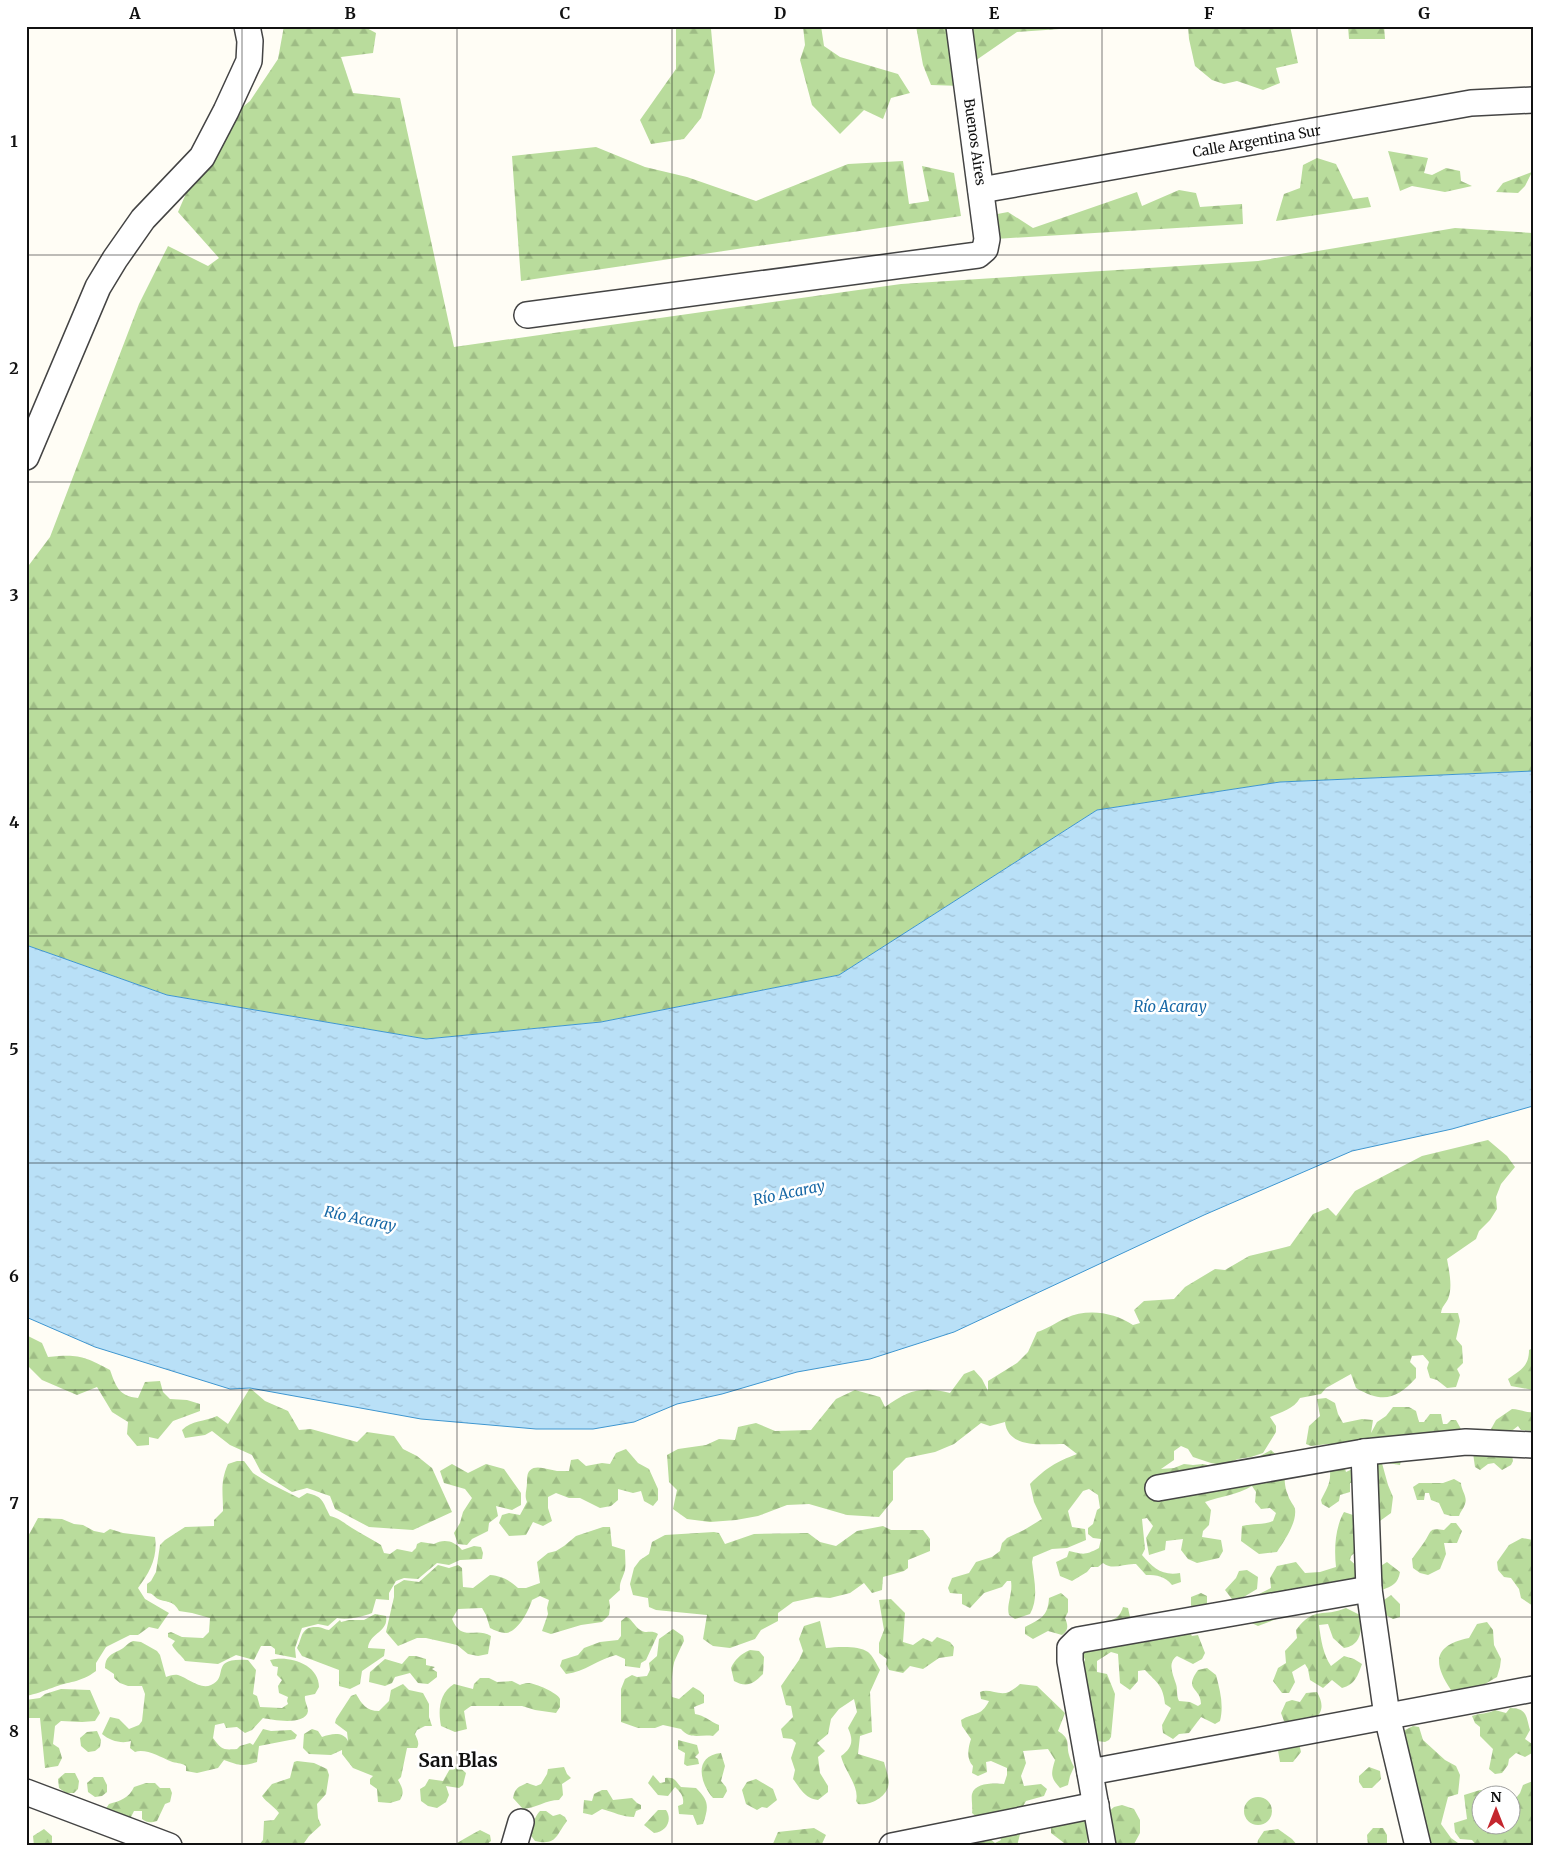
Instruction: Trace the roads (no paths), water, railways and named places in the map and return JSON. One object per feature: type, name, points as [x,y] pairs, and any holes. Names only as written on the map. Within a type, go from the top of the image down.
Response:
[{"type":"street","points":[[26,457],[98,287],[143,219],[202,157],[226,111],[249,61],[250,41],[247,26]]},
{"type":"street","name":"Buenos Aires","points":[[527,315],[978,255],[985,249],[987,239],[959,26]]},
{"type":"street","name":"Calle Argentina Sur","points":[[981,190],[1471,103],[1533,100]]},
{"type":"street","points":[[1158,1488],[1364,1452],[1466,1442],[1533,1445]]},
{"type":"street","points":[[1364,1452],[1369,1589],[1387,1716],[1418,1846]]},
{"type":"street","points":[[1103,1846],[1070,1661],[1070,1648],[1078,1640],[1369,1589]]},
{"type":"street","points":[[1090,1772],[1533,1689]]},
{"type":"street","points":[[26,1792],[169,1846]]},
{"type":"street","points":[[892,1846],[1096,1805]]},
{"type":"street","points":[[514,1846],[521,1822]]},
{"type":"water","name":"Río Acaray","points":[[1533,771],[1533,1106],[1452,1129],[1352,1151],[1204,1215],[954,1332],[870,1359],[797,1372],[722,1394],[677,1404],[634,1422],[593,1429],[536,1429],[421,1419],[250,1388],[230,1389],[95,1347],[26,1317],[26,945],[167,995],[426,1039],[601,1022],[839,975],[1097,810],[1280,782]]},
{"type":"district","name":"San Blas","points":[[458,1760]]}]
